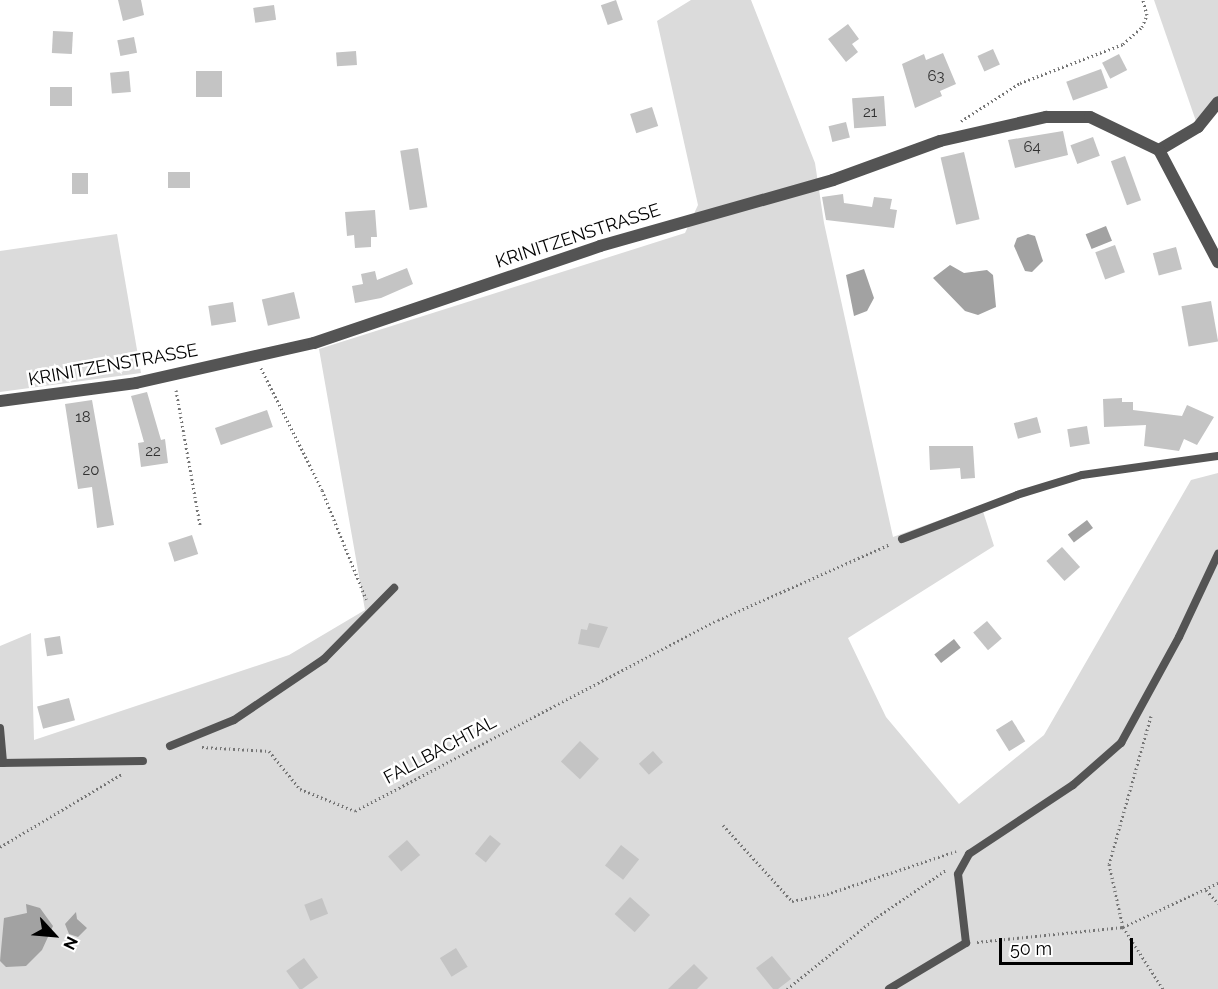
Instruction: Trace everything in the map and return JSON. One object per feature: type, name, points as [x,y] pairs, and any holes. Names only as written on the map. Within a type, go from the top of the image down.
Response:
[{"type":"street","points":[[1218,102],[1198,128],[1160,150],[1218,262]]},
{"type":"street","name":"KRINITZENSTRASSE","points":[[0,401],[124,385],[314,343],[600,246],[833,180],[940,141],[1046,117],[1068,115],[1108,122],[1160,150]]},
{"type":"lane","points":[[902,539],[1082,475],[1218,456]]},
{"type":"lane","points":[[890,989],[966,943],[958,874],[973,852],[1073,785],[1121,743],[1179,637],[1218,554]]},
{"type":"lane","points":[[170,746],[234,720],[324,659],[394,588]]},
{"type":"lane","points":[[0,728],[1,763],[144,761]]},
{"type":"path","points":[[940,141],[970,112],[1020,83],[1123,44],[1142,27],[1147,15],[1143,0]]},
{"type":"path","points":[[255,356],[322,490],[370,610]]},
{"type":"path","points":[[173,373],[200,525]]},
{"type":"path","name":"FALLBACHTAL","points":[[170,746],[269,751],[300,789],[355,811],[718,620],[902,539]]},
{"type":"path","points":[[1153,710],[1109,864],[1123,927],[1163,989]]},
{"type":"path","points":[[0,847],[144,761]]},
{"type":"path","points":[[723,825],[792,901],[884,876],[947,851],[973,852]]},
{"type":"path","points":[[787,989],[877,917],[973,852]]},
{"type":"path","points":[[966,943],[1123,927],[1218,884]]},
{"type":"path","points":[[1206,890],[1218,903]]},
{"type":"shaded area","points":[[691,0],[751,0],[815,163],[824,223],[893,537],[981,505],[994,546],[848,638],[886,717],[959,804],[1044,735],[1191,480],[1218,473],[1218,989],[0,989],[0,646],[31,633],[34,740],[289,655],[365,610],[319,349],[685,233],[698,205],[657,21]]},
{"type":"shaded area","points":[[1154,0],[1218,0],[1218,102],[1198,127]]},
{"type":"shaded area","points":[[1106,226],[1112,241],[1092,249],[1086,234]]},
{"type":"shaded area","points":[[117,234],[141,373],[0,392],[0,251]]},
{"type":"shaded area","points":[[1028,234],[1035,236],[1043,261],[1032,272],[1025,271],[1014,246],[1017,238]]},
{"type":"shaded area","points":[[950,265],[964,273],[987,270],[993,275],[996,307],[978,315],[965,311],[933,278]]},
{"type":"shaded area","points":[[864,269],[874,298],[867,311],[854,316],[846,275]]},
{"type":"shaded area","points":[[1087,520],[1093,528],[1074,542],[1068,534]]},
{"type":"shaded area","points":[[954,639],[961,648],[941,663],[934,654]]},
{"type":"shaded area","points":[[26,904],[40,908],[53,926],[42,950],[26,966],[6,967],[0,961],[4,918],[27,913]]},
{"type":"shaded area","points":[[76,912],[77,919],[87,928],[78,937],[69,934],[65,924]]},
{"type":"building","points":[[118,0],[141,0],[144,15],[123,21]]},
{"type":"building","points":[[616,0],[623,20],[608,25],[601,5]]},
{"type":"building","points":[[274,5],[276,20],[255,23],[253,8]]},
{"type":"building","points":[[848,24],[859,39],[852,44],[858,52],[846,62],[828,39]]},
{"type":"building","points":[[53,31],[73,32],[72,54],[52,53]]},
{"type":"building","points":[[134,37],[137,53],[120,56],[117,40]]},
{"type":"building","points":[[993,49],[1000,65],[984,71],[977,56]]},
{"type":"building","points":[[356,51],[357,65],[337,66],[336,52]]},
{"type":"building","points":[[943,53],[956,84],[940,91],[942,96],[915,108],[902,64],[924,54],[926,60]]},
{"type":"building","points":[[1119,54],[1127,70],[1110,79],[1102,63]]},
{"type":"building","points":[[1101,69],[1108,88],[1073,100],[1066,82]]},
{"type":"building","points":[[129,71],[131,92],[112,94],[110,73]]},
{"type":"building","points":[[196,71],[222,71],[222,97],[196,97]]},
{"type":"building","points":[[50,87],[72,87],[72,106],[50,106]]},
{"type":"building","points":[[884,96],[886,126],[854,128],[852,98]]},
{"type":"building","points":[[652,107],[658,126],[636,133],[630,114]]},
{"type":"building","points":[[846,122],[850,138],[832,142],[829,126]]},
{"type":"building","points":[[1063,131],[1068,155],[1015,168],[1008,140]]},
{"type":"building","points":[[1093,137],[1100,156],[1077,164],[1070,145]]},
{"type":"building","points":[[418,148],[427,207],[410,210],[400,151]]},
{"type":"building","points":[[964,152],[980,219],[956,225],[941,157]]},
{"type":"building","points":[[1125,156],[1141,200],[1127,205],[1111,161]]},
{"type":"building","points":[[168,172],[190,172],[190,188],[168,188]]},
{"type":"building","points":[[72,173],[88,173],[88,194],[72,194]]},
{"type":"building","points":[[843,194],[844,203],[872,207],[874,197],[892,199],[890,209],[897,210],[894,228],[826,220],[822,197]]},
{"type":"building","points":[[375,210],[377,237],[371,237],[371,247],[355,248],[354,235],[347,236],[345,212]]},
{"type":"building","points":[[1115,245],[1125,272],[1105,279],[1095,252]]},
{"type":"building","points":[[1176,247],[1182,269],[1159,275],[1153,253]]},
{"type":"building","points":[[407,268],[413,284],[381,298],[355,303],[352,286],[363,284],[361,274],[375,271],[377,280]]},
{"type":"building","points":[[294,292],[300,318],[268,326],[262,299]]},
{"type":"building","points":[[1211,301],[1218,341],[1189,347],[1181,306]]},
{"type":"building","points":[[233,302],[236,322],[211,326],[208,306]]},
{"type":"building","points":[[147,392],[161,440],[165,439],[168,463],[141,467],[138,443],[144,442],[131,396]]},
{"type":"building","points":[[1122,398],[1122,402],[1133,402],[1133,410],[1182,416],[1187,405],[1214,417],[1197,445],[1184,439],[1179,451],[1144,446],[1146,425],[1104,427],[1103,399]]},
{"type":"building","points":[[92,400],[114,525],[97,528],[92,487],[78,489],[65,404]]},
{"type":"building","points":[[267,410],[273,427],[221,445],[215,428]]},
{"type":"building","points":[[1037,417],[1041,432],[1018,439],[1014,423]]},
{"type":"building","points":[[1087,426],[1090,444],[1070,447],[1067,429]]},
{"type":"building","points":[[929,446],[973,446],[975,478],[961,479],[960,468],[930,470]]},
{"type":"building","points":[[192,535],[198,554],[174,562],[168,543]]},
{"type":"building","points":[[1062,547],[1080,567],[1064,581],[1046,561]]},
{"type":"building","points":[[987,621],[1002,639],[988,650],[973,633]]},
{"type":"building","points":[[589,623],[608,627],[599,648],[578,644],[581,629],[587,630]]},
{"type":"building","points":[[60,636],[63,654],[47,656],[44,639]]},
{"type":"building","points":[[69,698],[75,720],[43,729],[37,707]]},
{"type":"building","points":[[1012,720],[1025,741],[1009,751],[996,730]]},
{"type":"building","points":[[580,741],[599,759],[580,779],[561,761]]},
{"type":"building","points":[[653,751],[663,762],[649,775],[639,764]]},
{"type":"building","points":[[490,835],[501,844],[486,862],[475,854]]},
{"type":"building","points":[[407,840],[420,855],[401,871],[388,856]]},
{"type":"building","points":[[621,845],[639,859],[623,880],[605,865]]},
{"type":"building","points":[[630,897],[650,915],[635,932],[615,914]]},
{"type":"building","points":[[322,898],[328,914],[310,921],[304,905]]},
{"type":"building","points":[[456,948],[468,967],[452,977],[440,958]]},
{"type":"building","points":[[772,956],[791,979],[778,989],[773,989],[756,968]]},
{"type":"building","points":[[304,958],[318,977],[299,989],[286,971]]},
{"type":"building","points":[[694,964],[708,978],[697,989],[668,989]]}]
